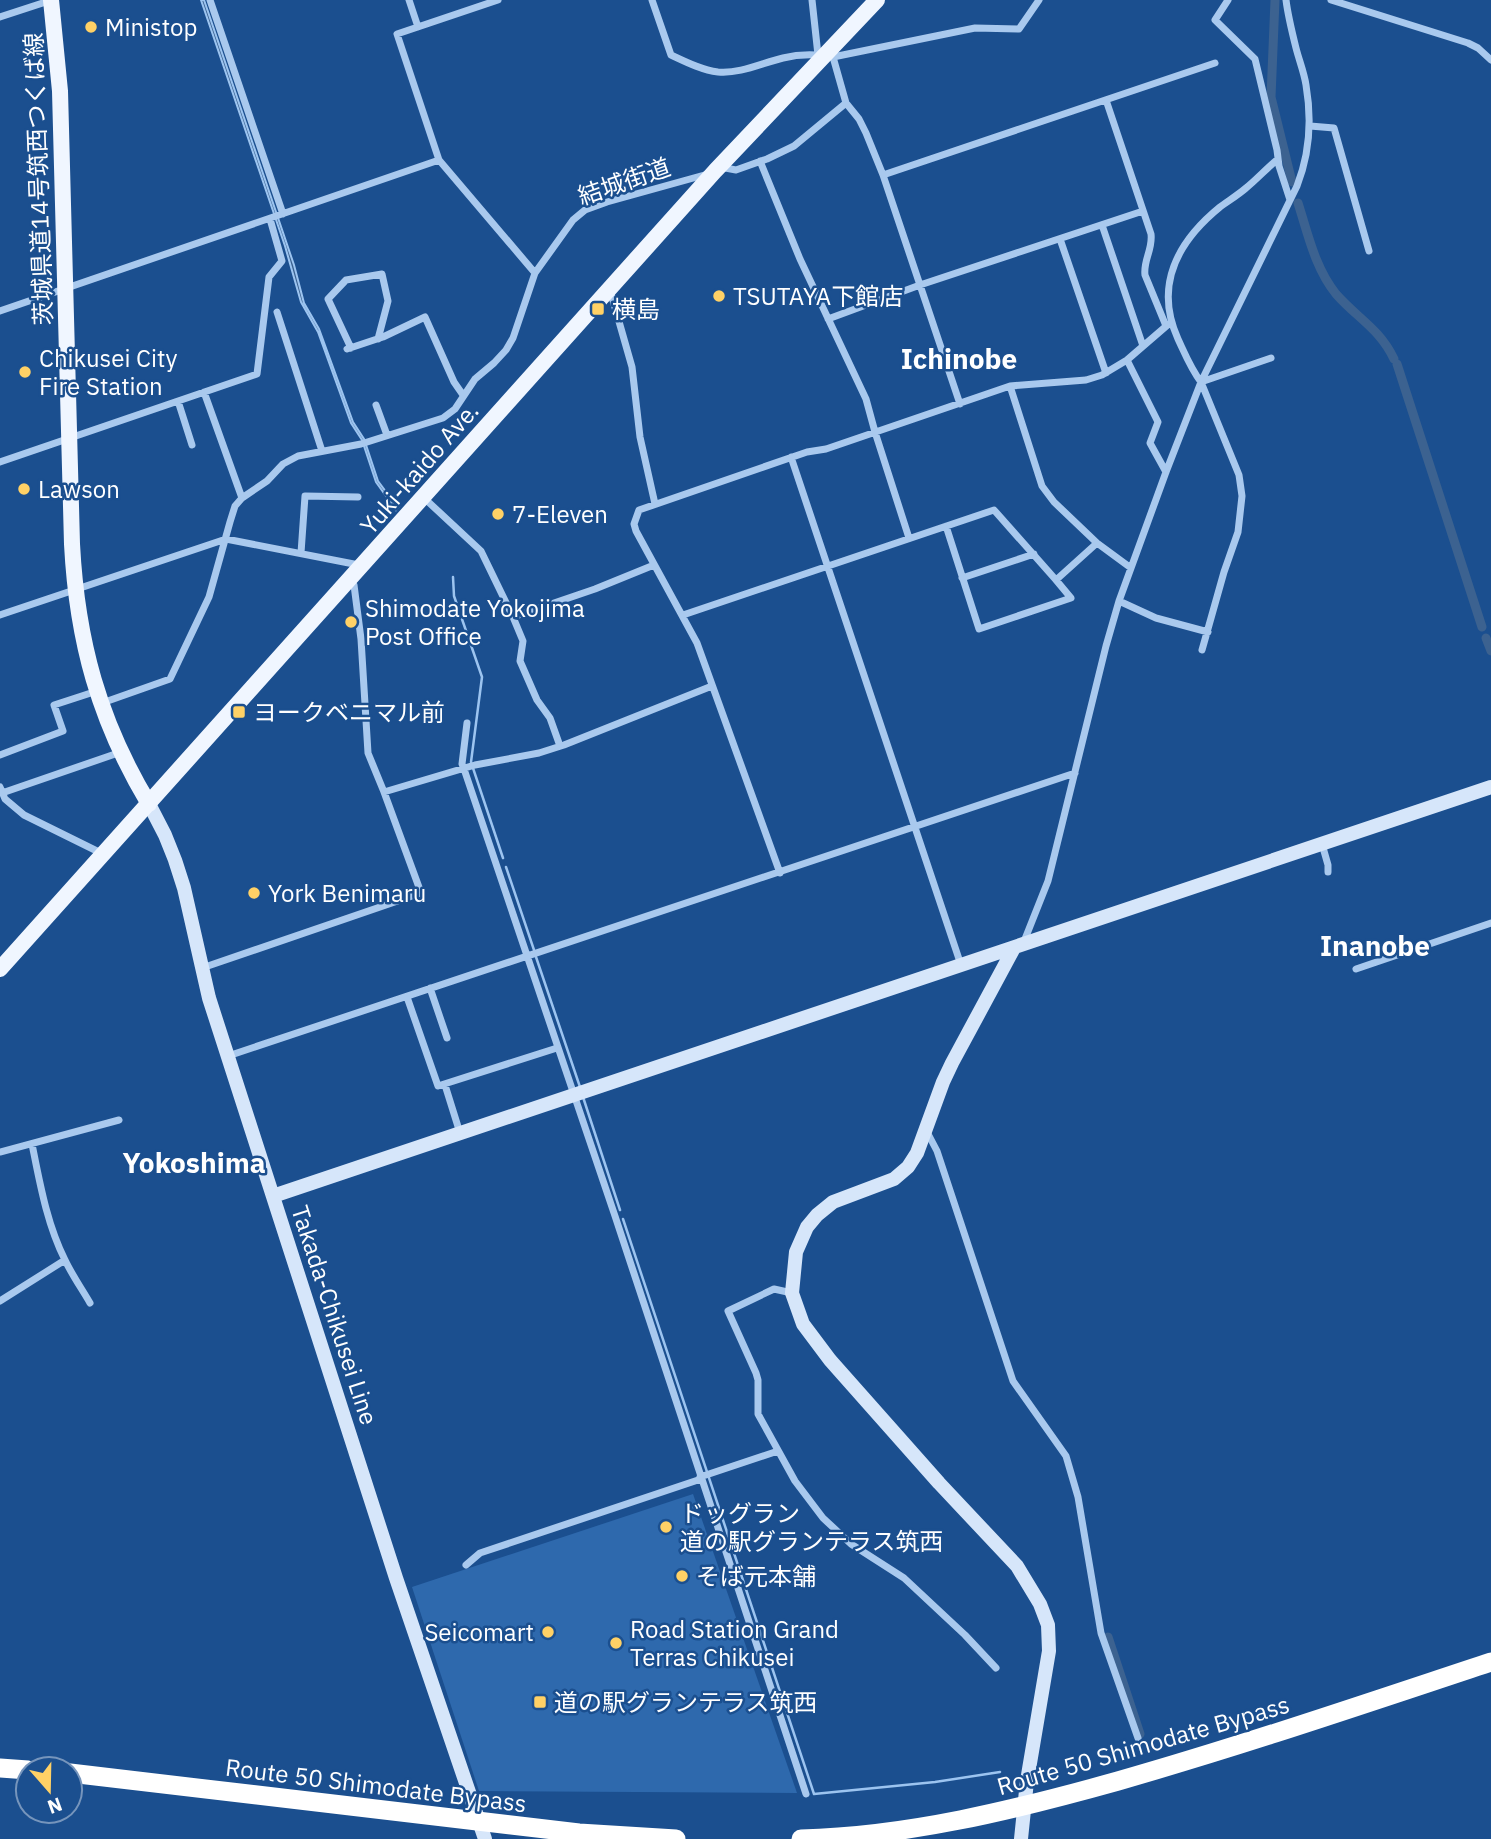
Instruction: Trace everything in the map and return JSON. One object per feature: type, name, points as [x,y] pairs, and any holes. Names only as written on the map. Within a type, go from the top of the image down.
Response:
[{"type":"highway","name":"Route 50 Shimodate Bypass","points":[[801,1839],[926,1826],[1023,1807],[1260,1739],[1490,1664]]},
{"type":"highway","name":"Route 50 Shimodate Bypass","points":[[84,1775],[482,1830],[676,1839]]},
{"type":"main road","name":"茨城県道14号筑西つくば線","points":[[51,0],[60,90],[75,589],[84,644],[99,697],[121,752],[149,804]]},
{"type":"main road","name":"Yuki-kaido Ave.","points":[[0,969],[717,169],[877,0]]},
{"type":"street","points":[[0,18],[51,0]]},
{"type":"street","points":[[0,462],[257,373],[270,277],[282,261],[277,217],[210,0]]},
{"type":"street","points":[[409,0],[418,27]]},
{"type":"street","points":[[498,0],[397,34],[439,160],[535,273]]},
{"type":"street","points":[[652,0],[671,55],[719,72],[749,69],[786,58],[825,56],[975,28],[1019,29],[1039,0]]},
{"type":"street","points":[[812,0],[825,56],[846,103],[866,133],[883,175],[960,404]]},
{"type":"street","points":[[1228,0],[1215,20],[1255,59],[1290,200]]},
{"type":"street","points":[[1021,1839],[1023,1807],[1049,1651],[1048,1625],[1040,1604],[1017,1566],[830,1360],[803,1324],[792,1293],[796,1252],[807,1227],[826,1207],[886,1183],[902,1172],[917,1153],[952,1063],[1018,946],[1048,881],[1119,601],[1201,382],[1290,200],[1307,158],[1310,110],[1286,0]]},
{"type":"street","points":[[1331,0],[1468,43],[1491,60]]},
{"type":"street","points":[[883,175],[1215,63]]},
{"type":"street","points":[[1106,100],[1152,238],[1144,267],[1145,275],[1193,372],[1201,382],[1239,475],[1242,496],[1238,532],[1202,650]]},
{"type":"street","name":"結城街道","points":[[242,498],[267,481],[283,464],[298,456],[364,443],[443,418],[455,410],[475,379],[506,351],[535,273],[573,220],[585,210],[717,169],[736,170],[760,161],[794,146],[846,103]]},
{"type":"street","points":[[1310,126],[1334,128],[1368,251]]},
{"type":"street","points":[[780,873],[697,643],[634,524],[639,510],[1010,386],[1086,380],[1106,373],[1127,360],[1168,324],[1168,286],[1184,245],[1218,209],[1278,159]]},
{"type":"street","points":[[0,311],[439,160]]},
{"type":"street","points":[[760,161],[800,259],[866,399],[909,538]]},
{"type":"street","points":[[828,318],[1143,211]]},
{"type":"street","points":[[1102,225],[1143,346]]},
{"type":"street","points":[[1060,239],[1106,373]]},
{"type":"street","points":[[378,338],[388,301],[382,274],[346,280],[328,299],[348,349],[378,338],[425,317],[454,382],[463,395]]},
{"type":"street","points":[[610,289],[632,368],[640,437],[656,504]]},
{"type":"street","points":[[277,312],[322,451]]},
{"type":"street","points":[[1201,382],[1271,358]]},
{"type":"street","points":[[1127,360],[1158,422],[1150,443],[1166,472]]},
{"type":"street","points":[[1010,386],[1042,486],[1054,502],[1097,543],[1131,568]]},
{"type":"street","points":[[0,755],[63,731],[54,705],[170,679],[209,597],[235,506],[242,498],[204,392]]},
{"type":"street","points":[[178,401],[192,444]]},
{"type":"street","points":[[376,405],[387,435]]},
{"type":"street","points":[[791,457],[961,965]]},
{"type":"street","points":[[301,553],[305,496],[358,497]]},
{"type":"street","points":[[423,497],[481,551],[523,641],[520,661],[537,700],[550,718],[561,746]]},
{"type":"street","points":[[683,615],[828,565],[994,510],[1071,597],[979,629],[946,526]]},
{"type":"street","points":[[0,615],[226,538],[364,565]]},
{"type":"street","points":[[1056,580],[1097,543]]},
{"type":"street","points":[[962,578],[1034,554]]},
{"type":"street","points":[[513,617],[595,589],[654,565]]},
{"type":"street","points":[[202,968],[418,894],[420,890],[369,753],[361,639],[354,585],[350,581]]},
{"type":"street","points":[[1119,601],[1156,618],[1208,632]]},
{"type":"street","points":[[384,792],[469,767],[561,746],[712,686]]},
{"type":"street","points":[[467,723],[462,764],[469,767],[557,1048],[578,1093],[615,1216],[704,1476],[806,1794]]},
{"type":"street","points":[[104,854],[24,814],[5,799],[1,790],[121,752]]},
{"type":"street","points":[[228,1056],[1075,774]]},
{"type":"street","points":[[273,1196],[1491,788]]},
{"type":"street","name":"Takada-Chikusei Line","points":[[149,804],[175,860],[202,968],[228,1056],[396,1578],[482,1830]]},
{"type":"street","points":[[1322,844],[1328,872]]},
{"type":"street","points":[[1356,969],[1491,923]]},
{"type":"street","points":[[430,989],[447,1038]]},
{"type":"street","points":[[407,997],[438,1086],[557,1048]]},
{"type":"street","points":[[445,1085],[460,1133]]},
{"type":"street","points":[[0,1152],[119,1120]]},
{"type":"street","points":[[926,1130],[937,1151],[1013,1381],[1066,1456],[1078,1497],[1101,1633],[1138,1738]]},
{"type":"street","points":[[32,1144],[43,1198],[57,1242],[90,1303]]},
{"type":"street","points":[[0,1301],[65,1261]]},
{"type":"street","points":[[792,1293],[774,1289],[729,1311],[758,1380],[758,1414],[778,1451],[795,1481],[823,1518],[851,1544],[904,1578],[996,1668]]},
{"type":"street","points":[[466,1564],[480,1553],[778,1451]]},
{"type":"shaded area","points":[[201,0],[204,0],[294,265],[304,303],[319,329],[353,422],[364,439],[378,481],[395,504],[400,505],[396,510],[376,482],[318,332],[301,302],[285,246]]},
{"type":"shaded area","points":[[693,1494],[797,1793],[479,1791],[412,1587]]},
{"type":"waterway","points":[[1275,0],[1271,97],[1292,182]]},
{"type":"waterway","points":[[1298,203],[1313,250],[1329,284],[1382,339],[1394,359]]},
{"type":"waterway","points":[[1397,364],[1482,627]]},
{"type":"waterway","points":[[453,577],[454,596],[482,677],[471,762],[503,858]]},
{"type":"waterway","points":[[1486,638],[1491,651]]},
{"type":"waterway","points":[[506,867],[534,950]]},
{"type":"waterway","points":[[536,957],[580,1087]]},
{"type":"waterway","points":[[583,1097],[620,1210]]},
{"type":"waterway","points":[[623,1219],[814,1794],[935,1782],[1000,1772]]},
{"type":"waterway","points":[[1108,1637],[1140,1734]]},
{"type":"place","name":"Ministop","points":[[91,27]]},
{"type":"place","name":"TSUTAYA下館店","points":[[719,296]]},
{"type":"place","name":"横島","points":[[598,309]]},
{"type":"place","name":"Chikusei City Fire Station","points":[[25,372]]},
{"type":"place","name":"Lawson","points":[[24,489]]},
{"type":"place","name":"7-Eleven","points":[[498,514]]},
{"type":"place","name":"Shimodate Yokojima Post Office","points":[[351,622]]},
{"type":"place","name":"ヨークベニマル前","points":[[239,712]]},
{"type":"place","name":"York Benimaru","points":[[254,893]]},
{"type":"place","name":"ドッグラン 道の駅グランテラス筑西","points":[[666,1527]]},
{"type":"place","name":"そば元本舗","points":[[682,1576]]},
{"type":"place","name":"Seicomart","points":[[548,1632]]},
{"type":"place","name":"Road Station Grand Terras Chikusei","points":[[616,1643]]},
{"type":"place","name":"道の駅グランテラス筑西","points":[[540,1702]]},
{"type":"district","name":"Ichinobe","points":[[959,358]]},
{"type":"district","name":"Inanobe","points":[[1375,945]]},
{"type":"district","name":"Yokoshima","points":[[194,1162]]}]
